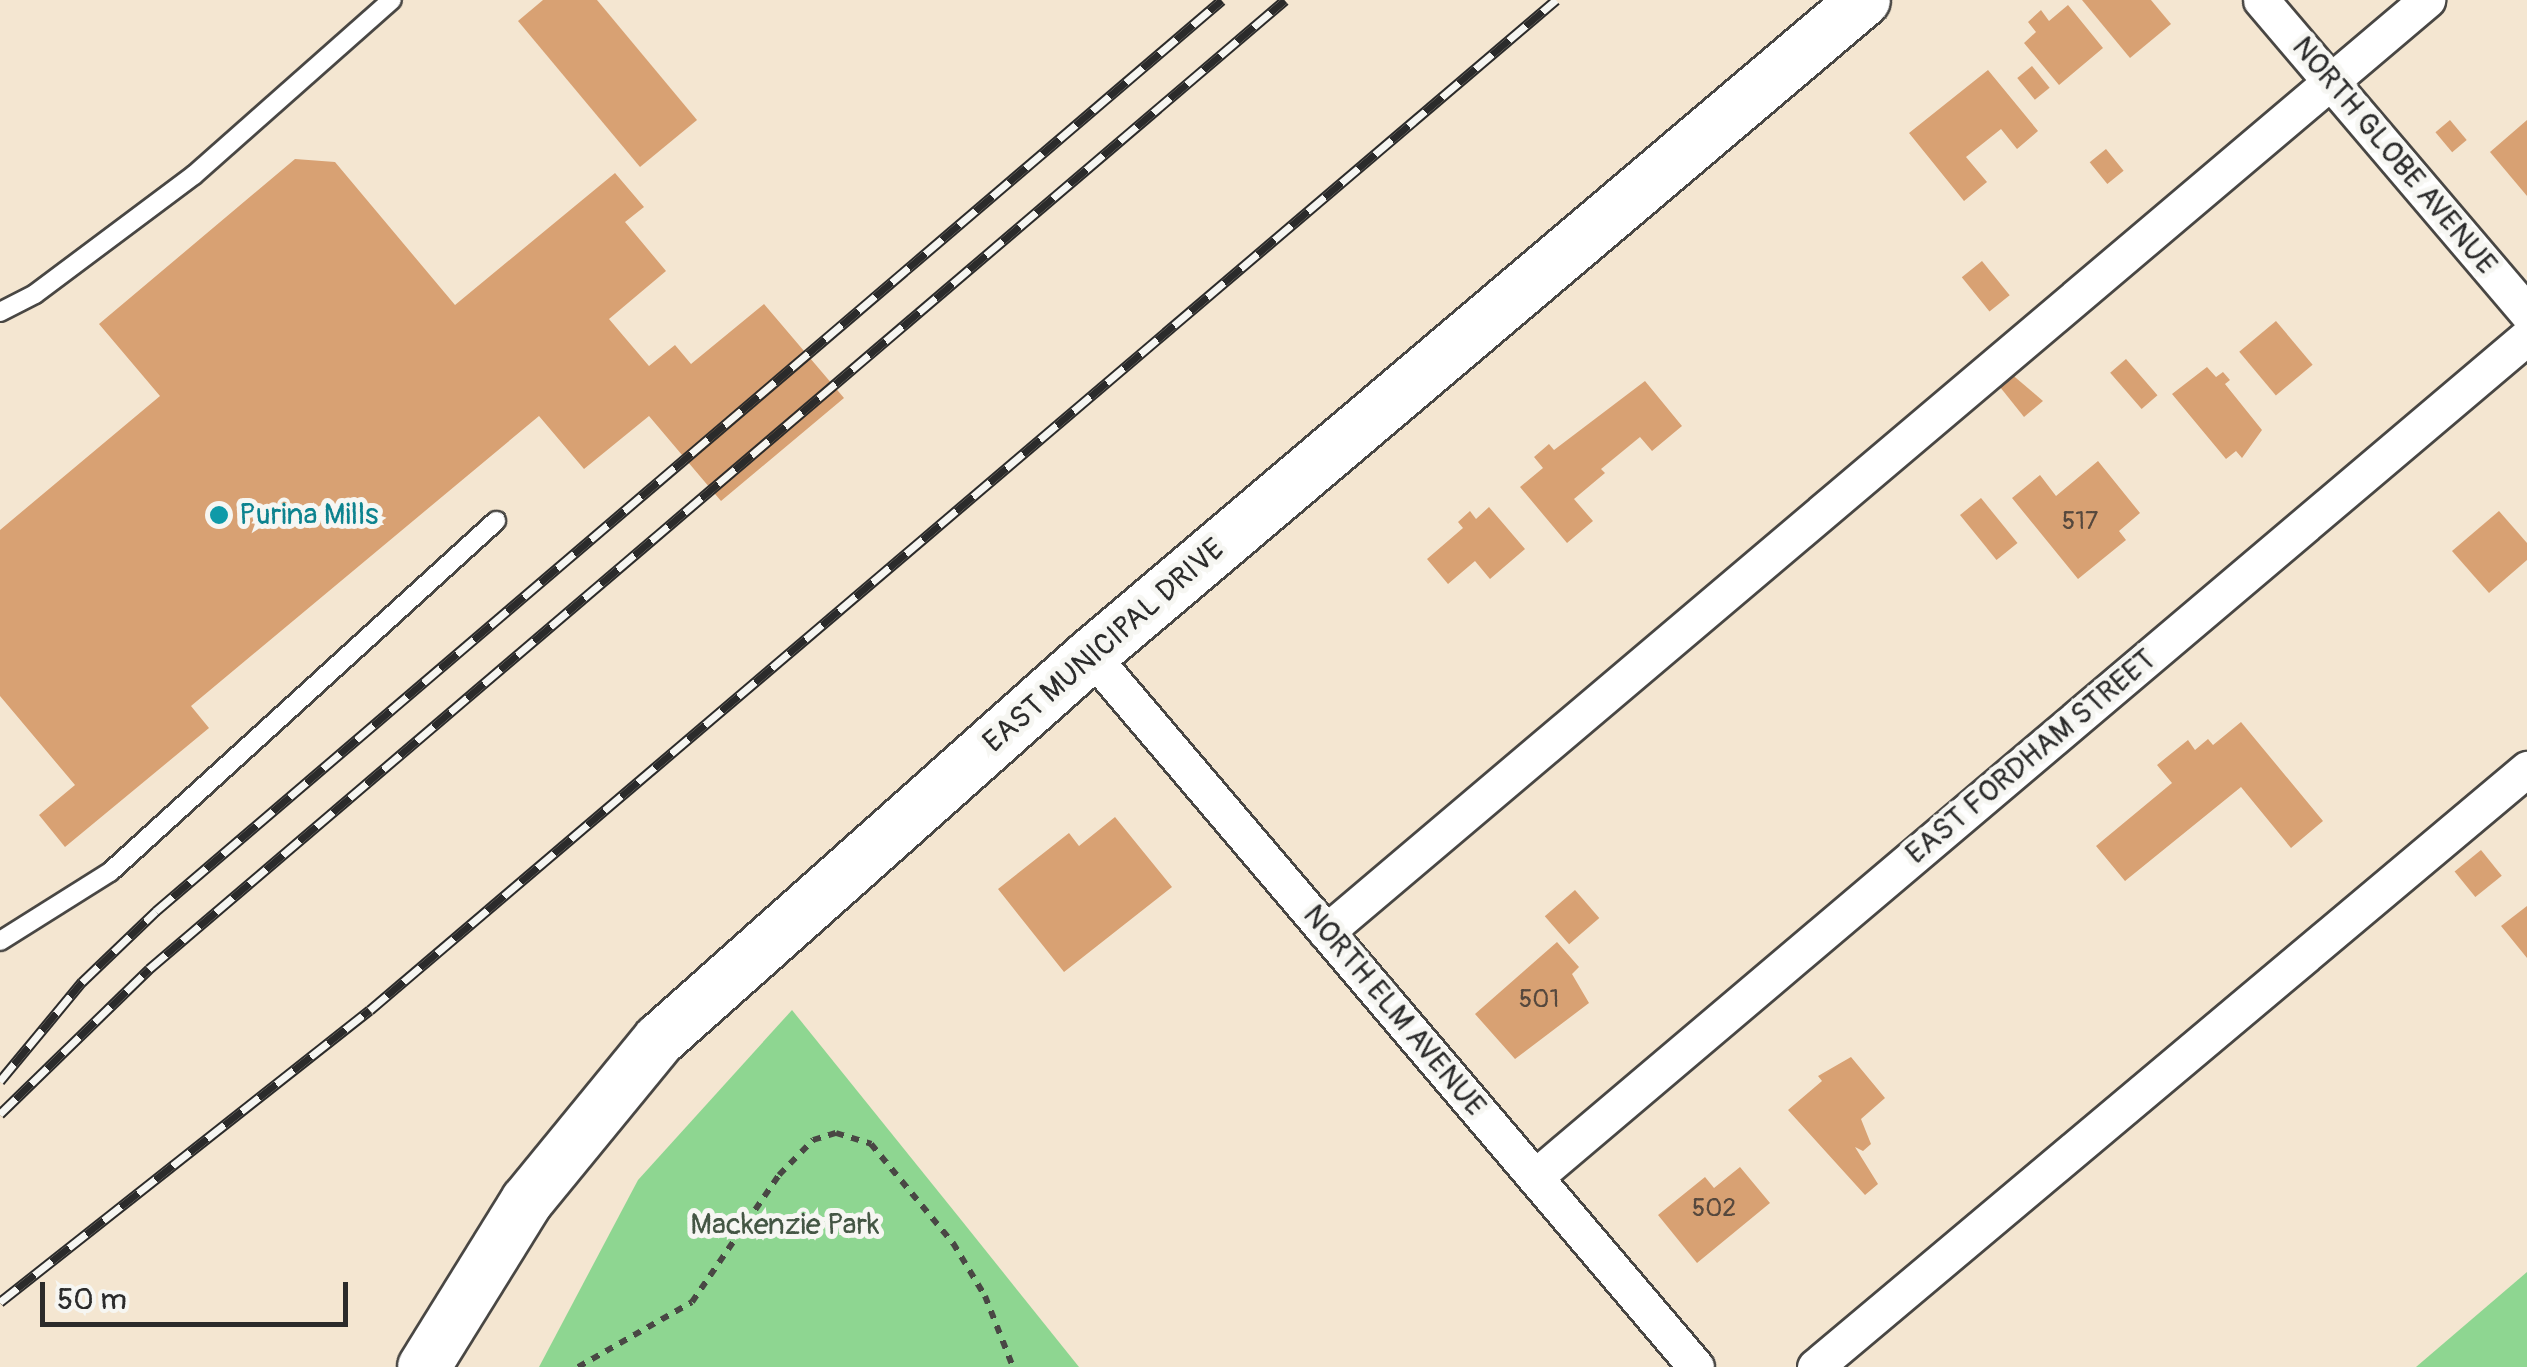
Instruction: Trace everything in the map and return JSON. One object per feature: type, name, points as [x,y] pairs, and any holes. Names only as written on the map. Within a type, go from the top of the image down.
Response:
[{"type":"street","name":"EAST MUNICIPAL DRIVE","points":[[424,1367],[527,1201],[660,1040],[1091,654],[1864,0]]},
{"type":"street","name":"NORTH GLOBE AVENUE","points":[[2261,0],[2527,313]]},
{"type":"street","points":[[1326,932],[2427,0]]},
{"type":"street","name":"EAST FORDHAM STREET","points":[[1535,1177],[2527,337]]},
{"type":"street","name":"NORTH ELM AVENUE","points":[[1091,654],[1696,1367]]},
{"type":"street","points":[[1815,1367],[2527,769]]},
{"type":"lane","points":[[0,312],[35,294],[194,175],[392,0]]},
{"type":"lane","points":[[0,941],[110,872],[496,521]]},
{"type":"path","points":[[578,1367],[692,1302],[792,1160],[814,1140],[846,1133],[871,1144],[953,1243],[985,1296],[1013,1367]]},
{"type":"green space","name":"Mackenzie Park","points":[[792,1010],[1079,1367],[539,1367],[638,1180]]},
{"type":"green space","points":[[2527,1272],[2527,1367],[2416,1367]]},
{"type":"building","points":[[543,0],[597,0],[697,120],[640,167],[518,21]]},
{"type":"building","points":[[2082,0],[2151,0],[2171,24],[2130,58]]},
{"type":"building","points":[[2068,5],[2103,48],[2059,85],[2024,43],[2036,32],[2028,22],[2041,10],[2049,21]]},
{"type":"building","points":[[2032,66],[2050,88],[2035,100],[2017,78]]},
{"type":"building","points":[[1988,70],[2038,131],[2017,149],[2001,129],[1966,157],[1987,182],[1964,201],[1909,133]]},
{"type":"building","points":[[2450,120],[2467,140],[2452,152],[2435,132]]},
{"type":"building","points":[[2527,120],[2527,196],[2490,152]]},
{"type":"building","points":[[2106,149],[2124,171],[2107,184],[2090,162]]},
{"type":"building","name":"Purina Mills","points":[[295,159],[335,162],[455,305],[615,173],[644,207],[625,222],[666,271],[609,319],[649,366],[675,345],[691,364],[764,304],[844,398],[721,501],[649,416],[584,469],[539,416],[191,706],[209,728],[65,847],[39,815],[75,785],[0,696],[0,530],[160,396],[99,324]]},
{"type":"building","points":[[1982,261],[2010,295],[1989,312],[1962,277]]},
{"type":"building","points":[[2276,321],[2313,365],[2276,396],[2239,352]]},
{"type":"building","points":[[2126,359],[2157,395],[2142,409],[2110,373]]},
{"type":"building","points":[[2207,367],[2216,377],[2223,372],[2230,380],[2225,384],[2262,430],[2242,458],[2236,451],[2226,459],[2172,394]]},
{"type":"building","points":[[2009,372],[2043,401],[2024,417],[1996,382]]},
{"type":"building","points":[[1645,381],[1682,426],[1652,451],[1640,437],[1601,469],[1605,473],[1574,499],[1593,521],[1567,543],[1520,487],[1543,468],[1534,457],[1549,444],[1554,450]]},
{"type":"building","points":[[2098,461],[2140,513],[2119,531],[2126,540],[2078,579],[2012,498],[2040,475],[2056,496]]},
{"type":"building","points":[[1981,498],[2018,543],[1997,560],[1960,515]]},
{"type":"building","points":[[1489,507],[1525,549],[1490,579],[1475,561],[1448,584],[1427,559],[1463,528],[1458,522],[1470,511],[1476,519]]},
{"type":"building","points":[[2499,511],[2527,543],[2527,560],[2489,593],[2452,551]]},
{"type":"building","points":[[2241,722],[2323,821],[2291,848],[2241,787],[2125,881],[2096,846],[2172,783],[2157,765],[2188,740],[2195,750],[2208,739],[2213,745]]},
{"type":"building","points":[[1115,817],[1172,887],[1064,972],[998,889],[1069,833],[1079,846]]},
{"type":"building","points":[[2481,850],[2502,876],[2475,897],[2455,871]]},
{"type":"building","points":[[1575,890],[1599,918],[1569,944],[1545,916]]},
{"type":"building","points":[[2527,906],[2527,958],[2501,926]]},
{"type":"building","points":[[1557,942],[1579,967],[1572,974],[1589,1003],[1515,1059],[1475,1014]]},
{"type":"building","points":[[1851,1057],[1885,1098],[1861,1119],[1871,1144],[1863,1151],[1855,1147],[1878,1184],[1865,1195],[1788,1110],[1822,1081],[1818,1076]]},
{"type":"building","points":[[1740,1167],[1770,1203],[1697,1263],[1658,1215],[1705,1177],[1714,1188]]},
{"type":"railway","points":[[0,1081],[82,982],[156,911],[1222,0]]},
{"type":"railway","points":[[0,1114],[149,969],[1285,0]]},
{"type":"railway","points":[[0,1302],[370,1010],[1556,0]]},
{"type":"place","name":"Purina Mills","points":[[219,515]]}]
